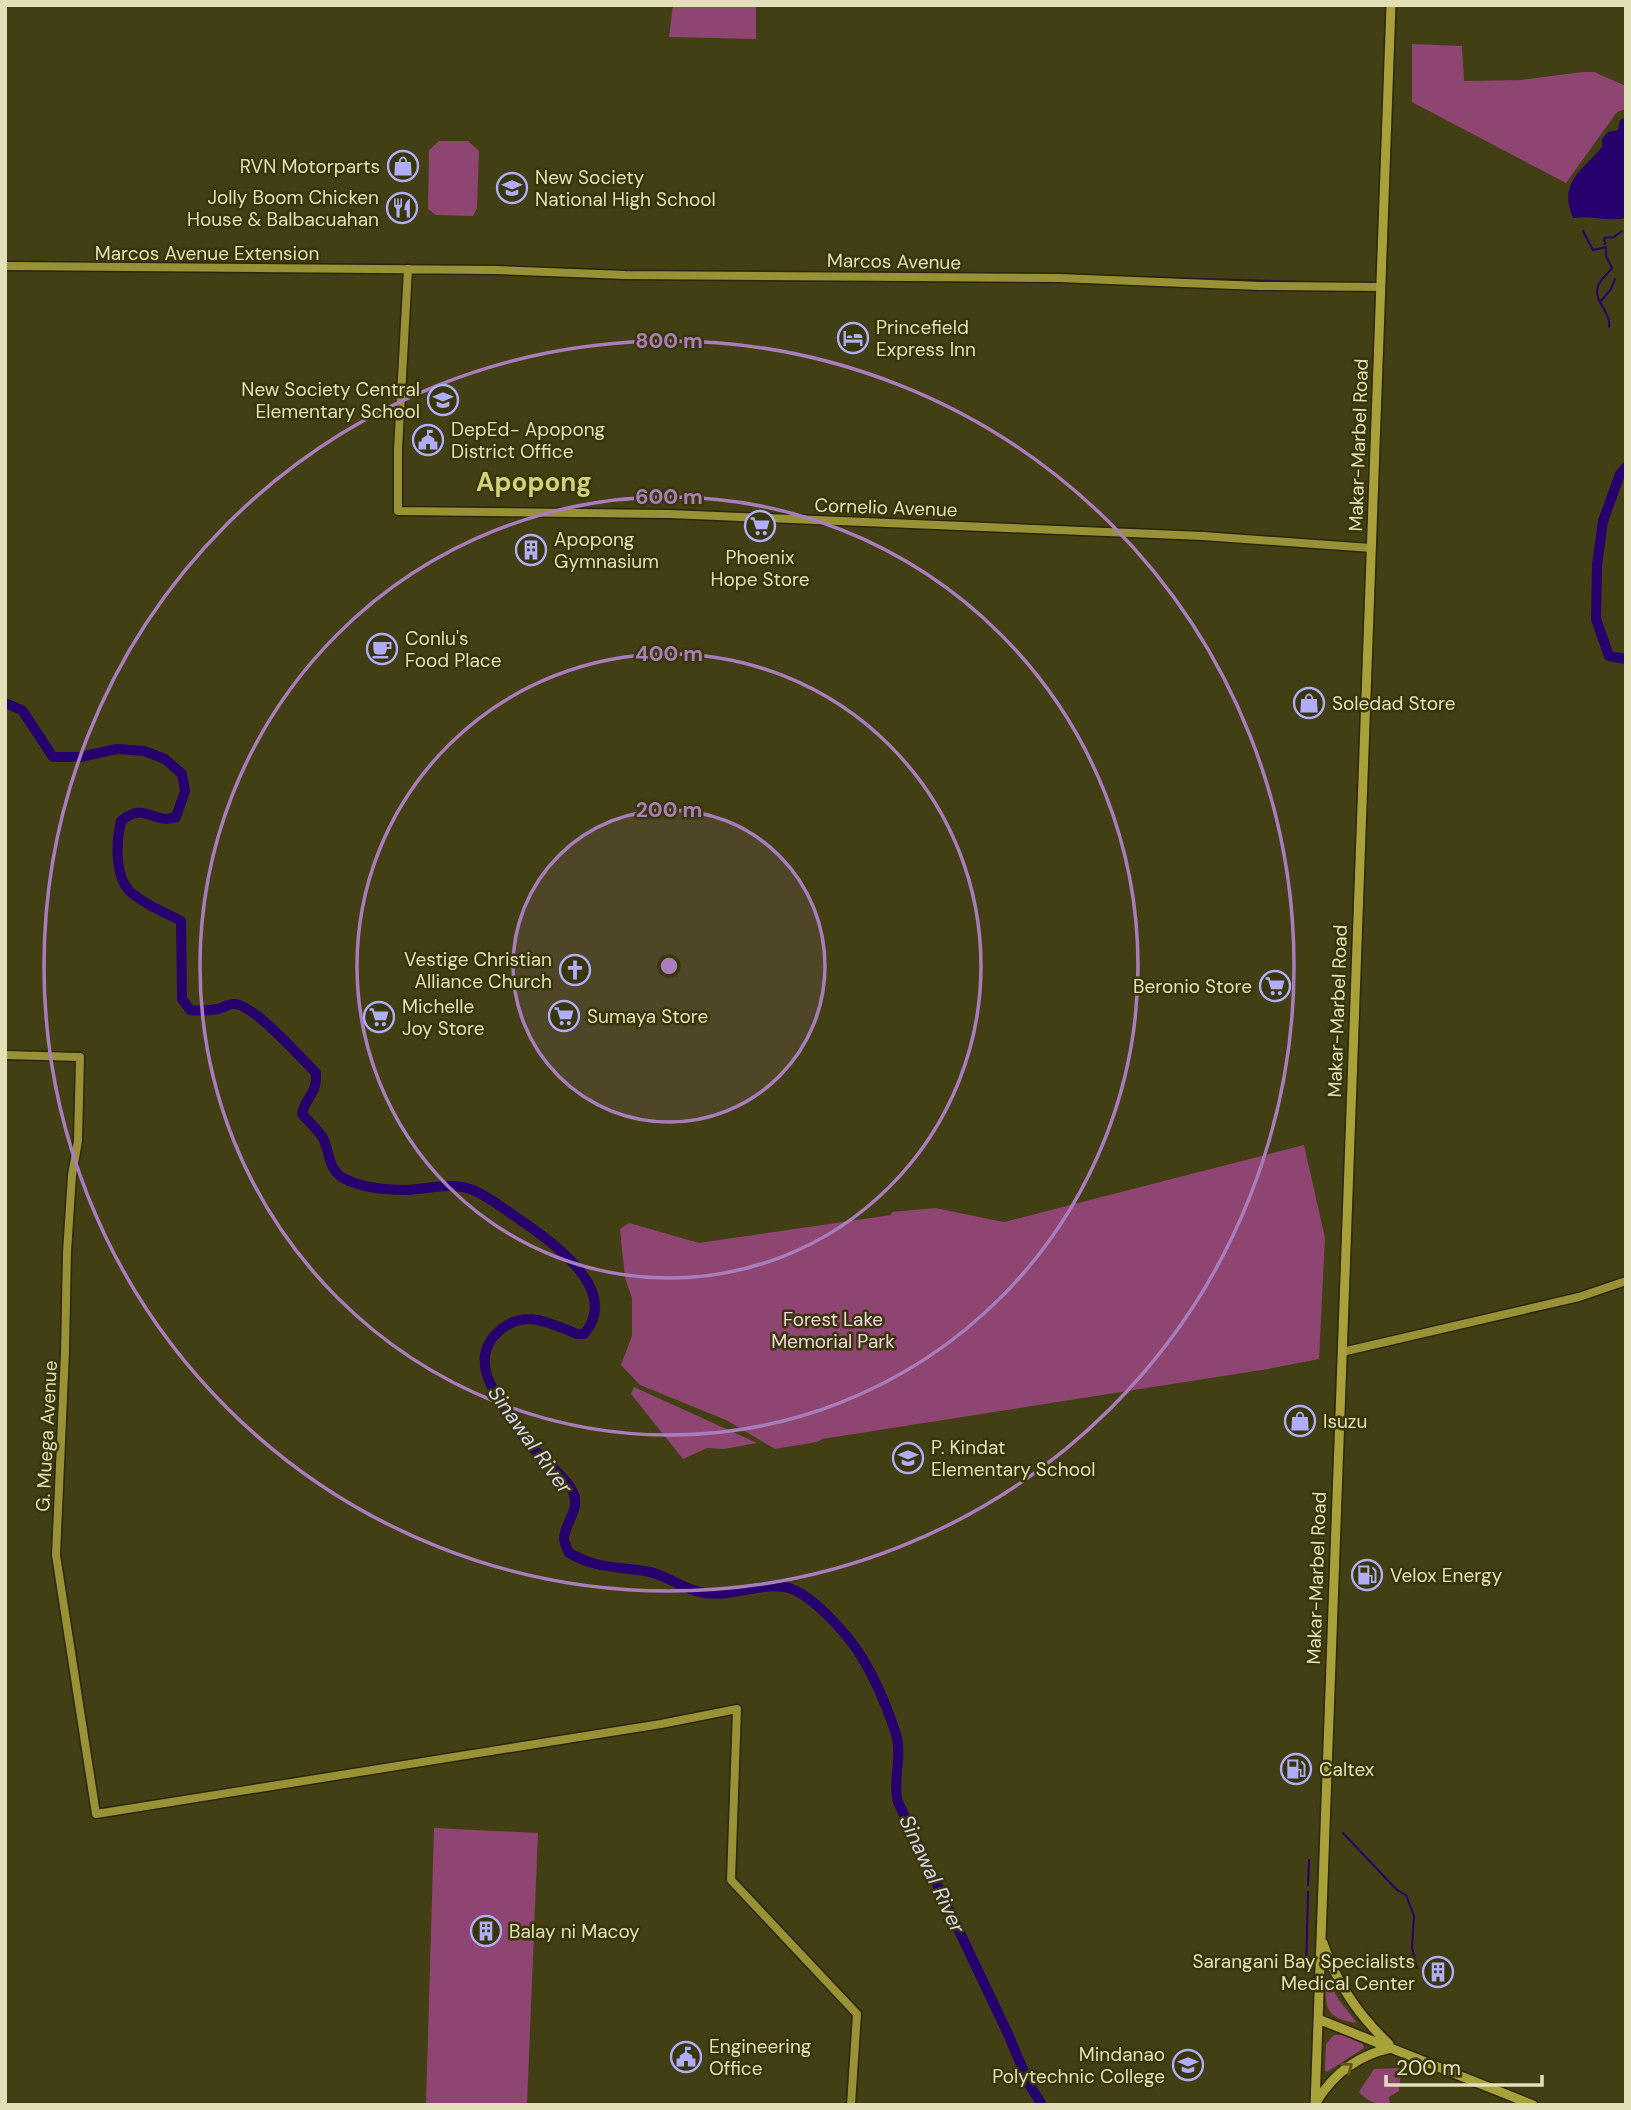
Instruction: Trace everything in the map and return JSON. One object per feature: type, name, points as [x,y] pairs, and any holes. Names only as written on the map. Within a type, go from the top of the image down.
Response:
[{"type":"main road","name":"Makar-Marbel Road","points":[[1315,2104],[1391,5]]},
{"type":"main road","points":[[1321,1937],[1333,1968],[1349,1997],[1369,2024],[1393,2048]]},
{"type":"main road","points":[[1318,2019],[1533,2105]]},
{"type":"main road","points":[[1315,2104],[1329,2083],[1347,2067],[1369,2055],[1393,2048]]},
{"type":"street","name":"Marcos Avenue Extension","points":[[5,266],[408,269]]},
{"type":"street","name":"Marcos Avenue","points":[[408,269],[625,275],[1059,278],[1260,286],[1380,287]]},
{"type":"street","name":"Cornelio Avenue","points":[[408,269],[398,511],[669,513],[1203,536],[1371,548]]},
{"type":"street","name":"G. Muega Avenue","points":[[5,1055],[80,1056],[78,1141],[72,1175],[66,1252],[65,1352],[56,1555],[96,1814],[660,1724],[737,1709],[731,1881],[857,2014],[851,2105]]},
{"type":"street","points":[[1342,1352],[1579,1297],[1626,1281]]},
{"type":"green space","points":[[673,5],[756,5],[756,39],[669,37]]},
{"type":"green space","points":[[1412,44],[1462,46],[1464,81],[1521,80],[1594,72],[1626,86],[1626,109],[1617,112],[1566,183],[1412,102]]},
{"type":"green space","points":[[439,141],[468,141],[479,151],[477,208],[473,216],[436,215],[428,209],[429,150]]},
{"type":"green space","name":"Forest Lake Memorial Park","points":[[1304,1145],[1325,1238],[1319,1359],[822,1439],[775,1449],[726,1420],[640,1385],[621,1365],[632,1336],[632,1298],[625,1278],[620,1229],[629,1223],[699,1243],[891,1215],[892,1212],[935,1208],[1004,1222]]},
{"type":"green space","points":[[634,1387],[757,1443],[724,1449],[707,1448],[683,1459],[631,1394]]},
{"type":"green space","points":[[434,1828],[538,1833],[527,2105],[426,2105]]},
{"type":"green space","points":[[1326,1978],[1357,2023],[1338,2018],[1329,2010]]},
{"type":"green space","points":[[1334,2035],[1342,2035],[1363,2044],[1364,2048],[1327,2072],[1326,2044]]},
{"type":"green space","points":[[1401,2068],[1399,2091],[1389,2097],[1390,2105],[1373,2102],[1359,2092],[1374,2069]]},
{"type":"shaded area","points":[[1626,117],[1626,218],[1573,218],[1568,195],[1574,178],[1602,147],[1602,139],[1608,132],[1618,130],[1620,120]]},
{"type":"waterway","points":[[1583,231],[1593,250],[1606,247],[1606,256],[1612,268],[1597,288],[1609,327]]},
{"type":"waterway","points":[[1605,244],[1604,238],[1614,237],[1622,231]]},
{"type":"waterway","points":[[888,273],[922,273]]},
{"type":"waterway","points":[[1099,276],[1338,283]]},
{"type":"waterway","points":[[1601,301],[1615,279]]},
{"type":"waterway","points":[[1626,467],[1620,474],[1603,521],[1597,565],[1596,619],[1609,656],[1626,659]]},
{"type":"waterway","name":"Sinawal River","points":[[5,703],[22,710],[53,757],[80,757],[117,749],[144,751],[165,759],[182,774],[185,791],[176,817],[168,819],[136,813],[121,821],[118,860],[122,880],[138,898],[181,921],[182,999],[190,1010],[214,1010],[233,1004],[241,1006],[264,1021],[316,1073],[315,1087],[302,1114],[323,1138],[332,1166],[339,1176],[359,1185],[383,1189],[407,1190],[447,1186],[470,1189],[530,1226],[577,1267],[588,1283],[594,1300],[594,1317],[584,1334],[527,1319],[507,1325],[498,1332],[485,1352],[486,1374],[496,1394],[521,1433],[573,1492],[574,1510],[564,1538],[569,1553],[598,1564],[660,1575],[689,1589],[705,1593],[726,1593],[774,1586],[794,1590],[816,1605],[847,1637],[872,1675],[896,1734],[898,1802],[1029,2084],[1042,2105]]},
{"type":"waterway","points":[[1343,1833],[1397,1890],[1406,1895],[1414,1916],[1412,1948],[1417,1968]]},
{"type":"waterway","points":[[1308,1885],[1309,1860]]},
{"type":"waterway","points":[[1306,1972],[1308,1892]]},
{"type":"place","name":"RVN Motorparts","points":[[403,166]]},
{"type":"place","name":"New Society National High School","points":[[512,188]]},
{"type":"place","name":"Jolly Boom Chicken House & Balbacuahan","points":[[402,208]]},
{"type":"place","name":"Princefield Express Inn","points":[[853,338]]},
{"type":"place","name":"New Society Central Elementary School","points":[[443,400]]},
{"type":"place","name":"DepEd- Apopong District Office","points":[[428,440]]},
{"type":"place","name":"Phoenix Hope Store","points":[[760,526]]},
{"type":"place","name":"Apopong Gymnasium","points":[[531,550]]},
{"type":"place","name":"Conlu's Food Place","points":[[382,649]]},
{"type":"place","name":"Soledad Store","points":[[1309,703]]},
{"type":"place","name":"Vestige Christian Alliance Church","points":[[575,970]]},
{"type":"place","name":"Beronio Store","points":[[1275,986]]},
{"type":"place","name":"Sumaya Store","points":[[564,1016]]},
{"type":"place","name":"Michelle Joy Store","points":[[379,1017]]},
{"type":"place","name":"Isuzu","points":[[1300,1421]]},
{"type":"place","name":"P. Kindat Elementary School","points":[[908,1458]]},
{"type":"place","name":"Velox Energy","points":[[1367,1575]]},
{"type":"place","name":"Caltex","points":[[1296,1769]]},
{"type":"place","name":"Balay ni Macoy","points":[[486,1931]]},
{"type":"place","name":"Sarangani Bay Specialists Medical Center","points":[[1438,1972]]},
{"type":"place","name":"Engineering Office","points":[[686,2057]]},
{"type":"place","name":"Mindanao Polytechnic College","points":[[1188,2065]]},
{"type":"district","name":"Apopong","points":[[534,482]]}]
